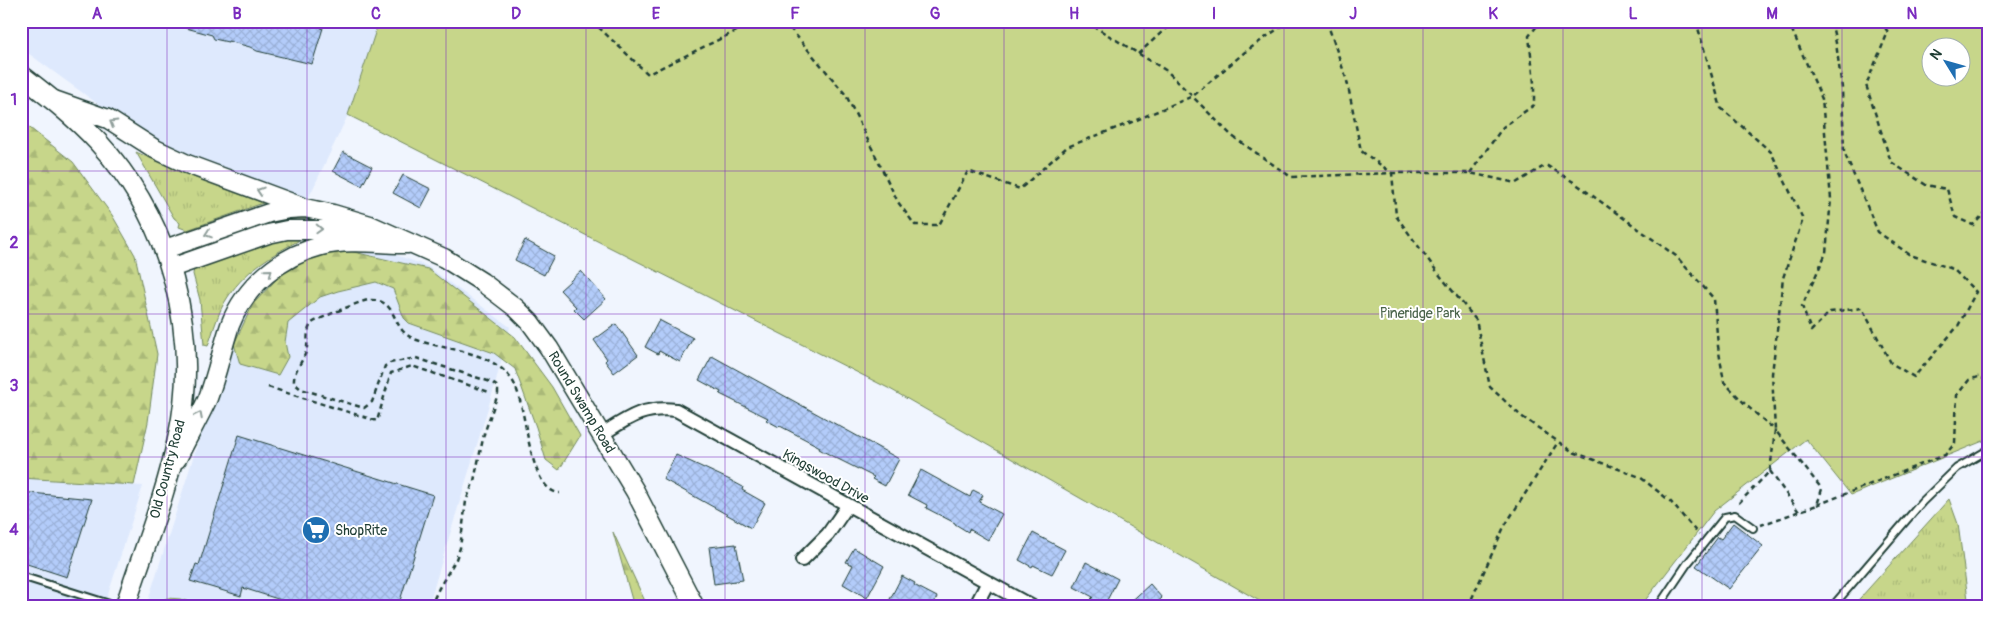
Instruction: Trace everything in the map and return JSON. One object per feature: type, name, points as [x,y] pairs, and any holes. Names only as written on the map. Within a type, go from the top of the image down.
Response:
[{"type":"main road","points":[[21,75],[80,123],[118,165],[140,200],[165,249],[171,268]]},
{"type":"main road","points":[[52,99],[108,119],[156,149],[187,164],[305,208]]},
{"type":"main road","name":"Round Swamp Road","points":[[165,249],[269,213],[305,208],[370,225],[416,244],[444,258],[482,282],[516,308],[530,322],[550,348],[635,491],[696,607]]},
{"type":"main road","name":"Round Swamp Road","points":[[171,268],[268,234],[297,229],[352,232],[416,244]]},
{"type":"main road","points":[[169,475],[208,398],[233,319],[243,300],[264,276],[292,257],[321,246],[349,243],[416,244]]},
{"type":"main road","name":"Old Country Road","points":[[125,607],[169,475],[181,421],[185,365],[182,321],[171,268]]},
{"type":"street","name":"Kingswood Drive","points":[[602,435],[639,412],[658,408],[676,410],[1033,607]]},
{"type":"street","points":[[802,560],[828,534],[848,505]]},
{"type":"street","points":[[975,607],[988,582]]},
{"type":"lane","points":[[1832,607],[1922,502],[1957,468],[1988,450]]},
{"type":"lane","points":[[1658,607],[1725,517],[1735,514],[1753,528]]},
{"type":"lane","points":[[21,576],[119,607]]},
{"type":"path","points":[[592,21],[648,74],[757,21]]},
{"type":"path","points":[[784,21],[846,95],[898,202],[915,225],[939,225],[968,171],[1020,189],[1066,147],[1193,96],[1245,52],[1290,21]]},
{"type":"path","points":[[1084,21],[1167,71],[1232,136],[1291,177],[1392,173],[1470,173],[1516,183],[1546,165],[1575,183],[1676,256],[1714,299],[1718,346],[1724,382],[1746,405],[1775,430],[1822,489],[1817,505]]},
{"type":"path","points":[[1138,54],[1174,21]]},
{"type":"path","points":[[1330,21],[1329,28],[1347,81],[1361,151],[1392,173],[1396,216],[1476,320],[1490,386],[1521,416],[1572,452],[1640,477],[1670,501],[1705,542]]},
{"type":"path","points":[[1470,173],[1504,127],[1534,105],[1534,83],[1529,36],[1541,21]]},
{"type":"path","points":[[1696,21],[1721,108],[1771,152],[1803,220],[1783,278],[1772,374],[1775,430],[1770,471],[1725,517]]},
{"type":"path","points":[[1788,21],[1822,99],[1830,200],[1826,253],[1802,306],[1811,331],[1830,312],[1862,308],[1891,363],[1914,377],[1958,326],[1976,292],[1953,269],[1910,255],[1878,232],[1844,152],[1842,88],[1836,43],[1830,21]]},
{"type":"path","points":[[1880,21],[1888,32],[1866,85],[1891,162],[1926,185],[1947,189],[1955,217],[1973,225],[1988,210]]},
{"type":"path","points":[[1925,21],[1930,24],[1936,21]]},
{"type":"path","points":[[430,607],[460,548],[466,501],[474,480],[484,434],[498,394],[498,387],[491,382],[416,358],[409,358],[386,366],[372,402],[364,408],[301,389],[294,383],[294,378],[306,350],[308,330],[315,320],[335,314],[361,302],[377,300],[387,305],[396,324],[406,335],[413,339],[488,360],[502,368],[517,388],[532,455],[538,471],[550,490],[560,493]]},
{"type":"path","points":[[268,387],[377,421],[391,373],[412,366],[489,392]]},
{"type":"path","points":[[1753,528],[1945,456],[1955,443],[1957,395],[1969,380],[1978,376],[1988,380]]},
{"type":"path","points":[[1468,607],[1504,527],[1558,442]]},
{"type":"path","points":[[1770,471],[1799,512]]},
{"type":"shaded area","points":[[21,21],[379,21],[348,115],[308,199],[183,155],[124,123],[21,48]]},
{"type":"shaded area","points":[[371,246],[427,266],[510,327],[494,388],[428,607],[146,607],[237,319],[264,283],[303,252]]},
{"type":"shaded area","points":[[21,478],[143,486],[104,607],[21,607]]},
{"type":"green space","name":"Pineridge Park","points":[[379,21],[1988,21],[1988,439],[1851,495],[1806,439],[1714,511],[1640,607],[1270,607],[890,389],[348,115]]},
{"type":"green space","points":[[21,121],[73,162],[112,215],[135,255],[157,354],[148,422],[134,485],[21,478]]},
{"type":"green space","points":[[136,152],[198,179],[263,203],[187,230],[179,227],[180,223],[174,218]]},
{"type":"green space","points":[[295,215],[314,217],[315,219],[292,219],[276,222],[191,251],[189,250],[274,219]]},
{"type":"green space","points":[[299,238],[298,241],[264,261],[236,286],[221,309],[208,346],[204,345],[200,300],[193,274],[194,269],[277,240]]},
{"type":"green space","points":[[336,248],[428,269],[515,337],[552,387],[580,436],[559,470],[546,460],[515,369],[494,353],[409,323],[404,318],[393,289],[376,282],[320,297],[288,323],[285,342],[288,357],[278,375],[240,364],[234,344],[253,304],[292,263]]},
{"type":"green space","points":[[1949,499],[1958,524],[1969,607],[1852,607]]},
{"type":"green space","points":[[613,532],[644,599],[651,607],[634,607]]},
{"type":"green space","points":[[168,598],[180,599],[205,607],[179,607],[172,604],[171,607],[151,607],[157,602]]},
{"type":"building","points":[[175,21],[323,21],[321,28],[323,28],[312,64],[257,51],[228,41],[214,39],[212,35],[175,25]]},
{"type":"building","points":[[343,152],[372,167],[362,186],[333,171]]},
{"type":"building","points":[[403,175],[431,189],[421,208],[393,193]]},
{"type":"building","points":[[525,240],[554,256],[544,275],[515,260]]},
{"type":"building","points":[[581,271],[606,299],[584,319],[560,290]]},
{"type":"building","points":[[659,320],[693,338],[680,362],[659,351],[658,354],[645,347]]},
{"type":"building","points":[[616,324],[638,355],[614,373],[594,340]]},
{"type":"building","points":[[712,356],[899,459],[885,486],[872,479],[874,477],[766,420],[768,418],[720,394],[721,392],[699,380]]},
{"type":"building","name":"ShopRite","points":[[239,435],[433,495],[398,607],[303,607],[243,588],[241,596],[190,581],[196,564],[199,565]]},
{"type":"building","points":[[676,455],[743,487],[742,490],[765,503],[751,528],[663,479]]},
{"type":"building","points":[[921,470],[970,497],[973,490],[983,495],[979,502],[1002,514],[988,540],[969,529],[968,532],[926,508],[927,505],[908,495]]},
{"type":"building","points":[[21,492],[92,499],[67,577],[21,562]]},
{"type":"building","points":[[1733,523],[1763,546],[1729,589],[1696,566],[1718,537],[1721,539]]},
{"type":"building","points":[[1033,533],[1065,550],[1052,574],[1019,560]]},
{"type":"building","points":[[736,544],[743,580],[714,584],[709,547]]},
{"type":"building","points":[[854,548],[884,566],[867,598],[843,584],[853,565],[846,562]]},
{"type":"building","points":[[1086,562],[1118,579],[1104,606],[1091,599],[1093,597],[1074,587]]},
{"type":"building","points":[[902,576],[915,583],[914,585],[937,597],[932,607],[896,607],[888,603]]},
{"type":"building","points":[[1150,584],[1162,598],[1152,607],[1125,607]]},
{"type":"place","name":"ShopRite","points":[[316,530]]}]
